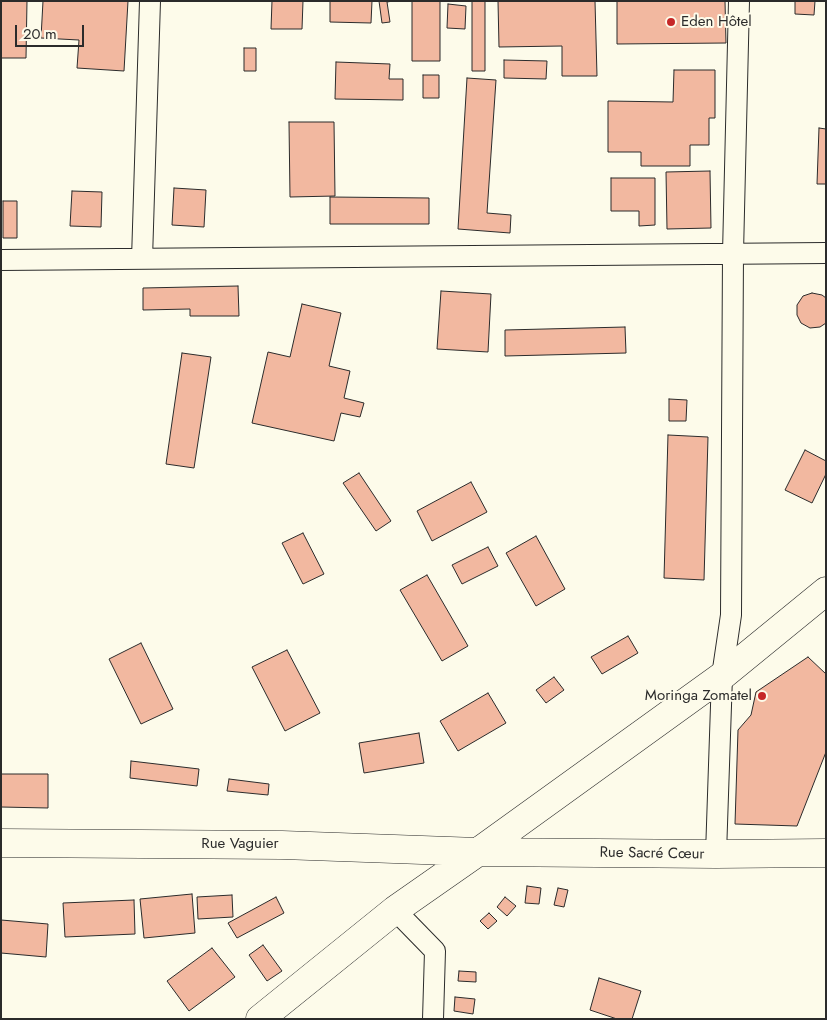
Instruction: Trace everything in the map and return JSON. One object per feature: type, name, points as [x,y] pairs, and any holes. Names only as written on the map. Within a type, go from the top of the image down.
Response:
[{"type":"street","points":[[142,259],[150,1]]},
{"type":"street","points":[[716,854],[722,676],[731,615],[733,253],[739,1]]},
{"type":"street","points":[[1,260],[826,253]]},
{"type":"street","points":[[260,1019],[394,910],[478,852],[722,676],[826,591]]},
{"type":"street","name":"Rue Vaguier","points":[[1,843],[282,844],[478,852]]},
{"type":"street","name":"Rue Sacré Cœur","points":[[478,852],[826,853]]},
{"type":"street","points":[[394,910],[436,951],[433,1019]]},
{"type":"building","points":[[1,1],[27,1],[26,58],[1,58]]},
{"type":"building","points":[[43,1],[128,1],[124,71],[77,68],[79,40],[41,38]]},
{"type":"building","points":[[272,1],[303,1],[302,29],[271,29]]},
{"type":"building","points":[[330,1],[372,1],[371,23],[330,22]]},
{"type":"building","points":[[379,1],[393,1],[387,2],[390,22],[382,23]]},
{"type":"building","points":[[412,1],[440,1],[440,61],[412,61]]},
{"type":"building","points":[[472,1],[485,1],[485,71],[472,71]]},
{"type":"building","points":[[498,1],[595,1],[597,76],[562,76],[562,46],[499,47]]},
{"type":"building","name":"Eden Hôtel","points":[[617,1],[725,1],[726,43],[617,44]]},
{"type":"building","points":[[795,1],[815,1],[814,15],[795,14]]},
{"type":"building","points":[[448,4],[466,6],[465,29],[447,28]]},
{"type":"building","points":[[244,48],[256,48],[256,71],[244,71]]},
{"type":"building","points":[[504,60],[547,61],[546,79],[504,78]]},
{"type":"building","points":[[336,62],[390,64],[389,79],[403,79],[403,100],[335,99]]},
{"type":"building","points":[[674,70],[715,70],[715,118],[709,118],[709,145],[690,145],[690,166],[641,166],[641,152],[608,152],[608,101],[673,102]]},
{"type":"building","points":[[423,75],[439,75],[439,98],[423,98]]},
{"type":"building","points":[[467,78],[496,80],[487,213],[511,215],[510,233],[458,229]]},
{"type":"building","points":[[289,122],[334,122],[335,196],[290,197]]},
{"type":"building","points":[[819,128],[826,129],[826,184],[817,184]]},
{"type":"building","points":[[710,171],[711,228],[667,229],[666,172]]},
{"type":"building","points":[[611,178],[655,178],[655,225],[639,226],[639,211],[611,211]]},
{"type":"building","points":[[174,188],[206,190],[204,227],[172,225]]},
{"type":"building","points":[[72,191],[102,192],[101,227],[70,226]]},
{"type":"building","points":[[330,197],[429,198],[429,224],[330,224]]},
{"type":"building","points":[[3,201],[17,201],[17,238],[3,238]]},
{"type":"building","points":[[238,286],[239,316],[190,316],[190,309],[143,310],[143,288]]},
{"type":"building","points":[[441,291],[491,294],[488,352],[437,349]]},
{"type":"building","points":[[812,293],[826,298],[826,323],[820,327],[810,328],[801,323],[797,315],[797,305],[803,296]]},
{"type":"building","points":[[302,304],[341,313],[329,366],[350,371],[344,398],[364,403],[360,417],[341,413],[334,441],[252,423],[268,352],[290,357]]},
{"type":"building","points":[[625,327],[626,353],[505,356],[505,330]]},
{"type":"building","points":[[182,353],[211,357],[194,468],[166,464]]},
{"type":"building","points":[[669,399],[687,400],[686,421],[669,421]]},
{"type":"building","points":[[668,435],[708,437],[704,580],[664,578]]},
{"type":"building","points":[[805,450],[826,461],[826,474],[812,503],[785,490]]},
{"type":"building","points":[[359,473],[391,521],[376,531],[343,483]]},
{"type":"building","points":[[471,482],[487,512],[432,541],[417,511]]},
{"type":"building","points":[[303,533],[324,574],[303,584],[282,543]]},
{"type":"building","points":[[536,536],[565,589],[536,606],[506,553]]},
{"type":"building","points":[[488,547],[498,566],[462,584],[452,565]]},
{"type":"building","points":[[427,575],[468,646],[442,661],[400,590]]},
{"type":"building","points":[[628,636],[638,653],[602,674],[591,657]]},
{"type":"building","points":[[141,643],[173,709],[141,724],[109,659]]},
{"type":"building","points":[[287,650],[320,713],[285,731],[252,667]]},
{"type":"building","points":[[808,657],[826,674],[826,752],[797,826],[735,824],[738,730],[751,715],[756,692]]},
{"type":"building","points":[[554,677],[564,690],[546,703],[536,690]]},
{"type":"building","points":[[488,693],[506,723],[458,751],[440,721]]},
{"type":"building","points":[[419,733],[424,763],[364,773],[359,743]]},
{"type":"building","points":[[131,761],[199,769],[197,786],[130,778]]},
{"type":"building","points":[[1,774],[48,774],[48,808],[1,807]]},
{"type":"building","points":[[229,779],[269,784],[268,795],[227,791]]},
{"type":"building","points":[[527,886],[541,888],[539,904],[525,903]]},
{"type":"building","points":[[558,888],[568,890],[564,907],[554,905]]},
{"type":"building","points":[[192,894],[195,933],[144,938],[140,899]]},
{"type":"building","points":[[232,895],[233,917],[198,919],[197,897]]},
{"type":"building","points":[[276,897],[284,913],[237,938],[228,923]]},
{"type":"building","points":[[505,897],[516,906],[507,916],[497,907]]},
{"type":"building","points":[[134,900],[135,934],[65,937],[63,903]]},
{"type":"building","points":[[489,913],[497,921],[488,929],[480,921]]},
{"type":"building","points":[[1,920],[48,924],[46,957],[1,953]]},
{"type":"building","points":[[263,945],[282,971],[267,981],[249,955]]},
{"type":"building","points":[[212,948],[235,977],[189,1011],[167,981]]},
{"type":"building","points":[[459,971],[476,972],[476,982],[458,981]]},
{"type":"building","points":[[599,978],[641,991],[632,1019],[617,1019],[590,1010]]},
{"type":"building","points":[[455,997],[475,999],[473,1014],[454,1011]]},
{"type":"place","name":"Eden Hôtel","points":[[671,22]]},
{"type":"place","name":"Moringa Zomatel","points":[[762,696]]}]
